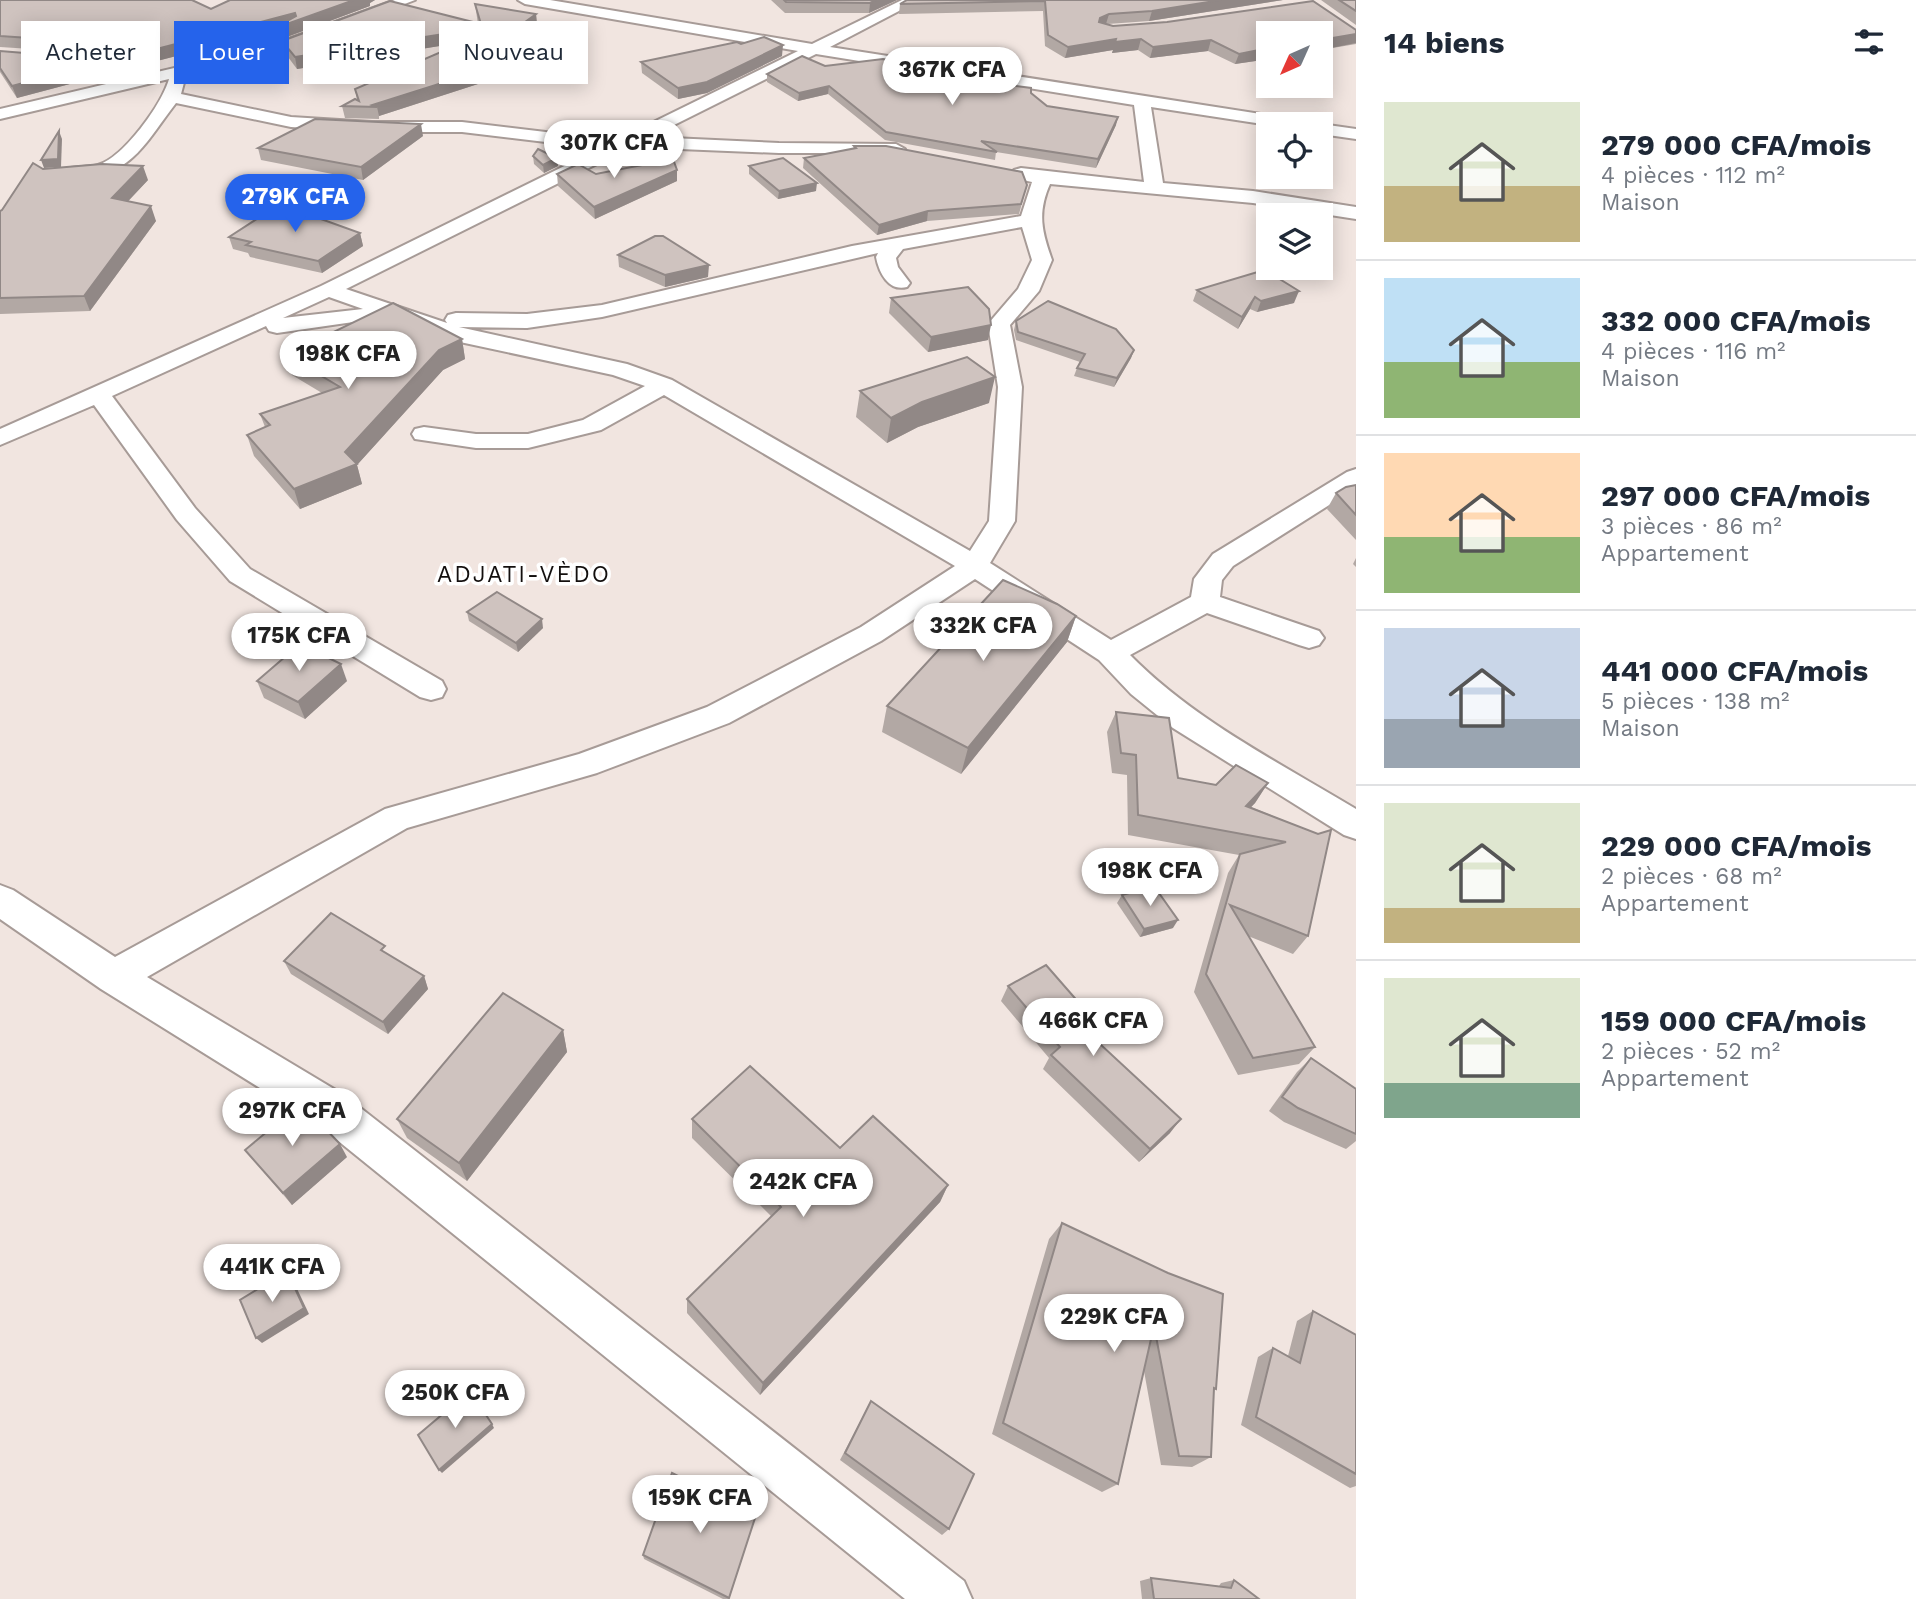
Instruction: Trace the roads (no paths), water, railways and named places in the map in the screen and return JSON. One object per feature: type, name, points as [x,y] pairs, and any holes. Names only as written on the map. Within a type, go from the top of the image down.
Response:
[{"type":"street","points":[[289,44],[408,0]]},
{"type":"street","points":[[525,0],[810,37],[868,41]]},
{"type":"street","points":[[612,0],[810,37],[917,66],[1256,118]]},
{"type":"street","points":[[841,38],[913,0]]},
{"type":"street","points":[[0,410],[9,434],[328,290],[628,140],[810,37]]},
{"type":"street","points":[[917,66],[928,52]]},
{"type":"street","points":[[0,114],[174,74]]},
{"type":"street","points":[[49,175],[100,171],[121,161],[172,97],[175,84]]},
{"type":"street","points":[[172,97],[291,122],[372,127],[462,127],[554,138],[779,148],[885,148],[914,152]]},
{"type":"street","points":[[1142,99],[1154,188]]},
{"type":"street","points":[[1333,131],[1356,134]]},
{"type":"street","points":[[1004,170],[1043,178],[1253,197],[1356,213]]},
{"type":"street","points":[[114,977],[397,818],[586,764],[718,715],[871,634],[975,566],[1002,521],[1010,387],[999,324],[1028,291],[1022,252],[1030,205],[1043,178]]},
{"type":"street","points":[[197,349],[259,330],[327,317],[406,316],[527,321],[602,311],[852,252],[1028,220]]},
{"type":"street","points":[[969,232],[1022,252]]},
{"type":"street","points":[[896,245],[886,257],[888,268],[900,283]]},
{"type":"street","points":[[328,290],[468,337],[619,369],[664,385],[975,566],[1110,653],[1142,686],[1184,720],[1356,826]]},
{"type":"street","points":[[424,434],[476,441],[528,441],[592,425],[664,385]]},
{"type":"street","points":[[98,394],[186,514],[240,575],[431,689]]},
{"type":"street","points":[[1205,602],[1208,579],[1223,560],[1356,477]]},
{"type":"street","points":[[1110,653],[1205,602],[1308,638]]},
{"type":"street","points":[[0,900],[114,977],[330,1109],[946,1599]]},
{"type":"district","name":"ADJATI-VÈDO","points":[[524,574]]}]
